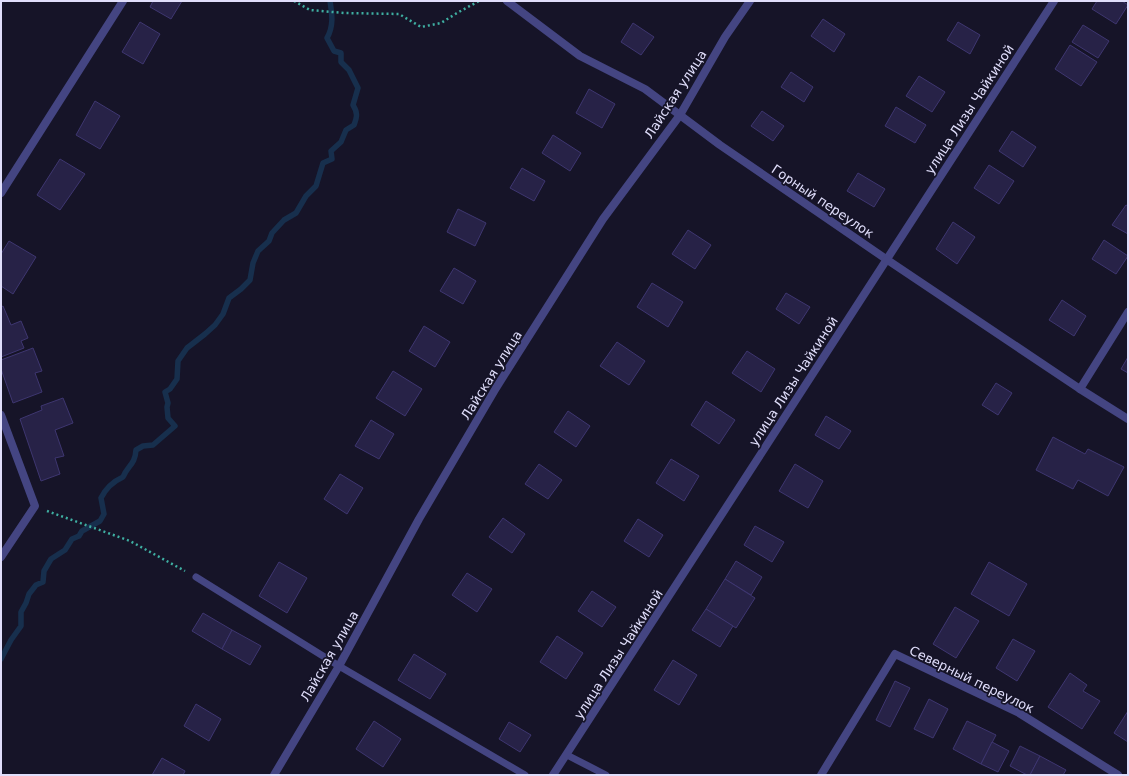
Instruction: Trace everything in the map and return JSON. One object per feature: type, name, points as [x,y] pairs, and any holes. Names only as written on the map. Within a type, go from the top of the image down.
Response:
[{"type":"street","points":[[1,193],[123,1]]},
{"type":"street","name":"Горный переулок","points":[[507,1],[580,56],[645,89],[720,145],[886,259],[1080,389],[1128,419]]},
{"type":"street","name":"Лайская улица","points":[[274,775],[339,666],[419,519],[496,388],[603,219],[680,114],[725,38],[750,1]]},
{"type":"street","name":"улица Лизы Чайкиной","points":[[553,775],[1054,1]]},
{"type":"street","points":[[1080,389],[1128,312]]},
{"type":"street","points":[[1,415],[35,506],[1,557]]},
{"type":"street","name":"Северный переулок","points":[[821,775],[895,654],[1019,713],[1118,775]]},
{"type":"lane","points":[[196,577],[339,666],[525,775]]},
{"type":"lane","points":[[567,755],[606,775]]},
{"type":"path","points":[[294,1],[310,10],[344,13],[399,14],[421,27],[441,23],[457,12],[479,1]]},
{"type":"path","points":[[35,506],[130,541],[196,577]]},
{"type":"building","points":[[153,1],[182,1],[171,19],[150,7]]},
{"type":"building","points":[[1097,1],[1122,1],[1128,5],[1116,24],[1092,9]]},
{"type":"building","points":[[823,19],[845,34],[834,52],[811,36]]},
{"type":"building","points":[[140,22],[160,34],[143,64],[122,52]]},
{"type":"building","points":[[958,22],[980,35],[970,54],[947,40]]},
{"type":"building","points":[[633,23],[654,37],[641,55],[621,42]]},
{"type":"building","points":[[1083,25],[1109,41],[1098,58],[1072,42]]},
{"type":"building","points":[[1070,45],[1097,62],[1081,86],[1055,69]]},
{"type":"building","points":[[791,72],[813,87],[804,102],[781,87]]},
{"type":"building","points":[[919,76],[945,92],[932,112],[906,96]]},
{"type":"building","points":[[589,89],[615,104],[602,128],[576,113]]},
{"type":"building","points":[[95,101],[120,116],[100,149],[76,135]]},
{"type":"building","points":[[896,107],[926,125],[915,143],[885,126]]},
{"type":"building","points":[[762,111],[784,126],[773,141],[751,126]]},
{"type":"building","points":[[1012,131],[1036,147],[1023,167],[999,151]]},
{"type":"building","points":[[553,135],[581,153],[570,171],[542,153]]},
{"type":"building","points":[[60,159],[85,174],[60,210],[37,195]]},
{"type":"building","points":[[989,165],[1014,181],[999,204],[974,188]]},
{"type":"building","points":[[522,168],[545,181],[534,201],[510,188]]},
{"type":"building","points":[[858,173],[885,189],[874,207],[847,191]]},
{"type":"building","points":[[1126,205],[1128,206],[1128,234],[1112,225]]},
{"type":"building","points":[[458,209],[486,223],[475,246],[447,232]]},
{"type":"building","points":[[953,222],[975,237],[957,264],[936,249]]},
{"type":"building","points":[[688,230],[711,245],[695,269],[672,254]]},
{"type":"building","points":[[1104,240],[1128,256],[1116,274],[1092,259]]},
{"type":"building","points":[[9,241],[36,257],[13,294],[1,286],[1,254]]},
{"type":"building","points":[[454,268],[476,281],[463,304],[440,291]]},
{"type":"building","points":[[652,283],[683,302],[668,327],[637,307]]},
{"type":"building","points":[[786,293],[810,307],[799,324],[776,309]]},
{"type":"building","points":[[1062,300],[1086,316],[1074,336],[1049,320]]},
{"type":"building","points":[[3,306],[11,325],[21,321],[28,338],[21,341],[24,348],[1,357],[1,307]]},
{"type":"building","points":[[424,326],[450,342],[435,367],[409,351]]},
{"type":"building","points":[[617,342],[645,361],[629,385],[600,366]]},
{"type":"building","points":[[33,348],[42,371],[35,373],[42,392],[13,403],[1,369],[1,360]]},
{"type":"building","points":[[747,351],[775,369],[761,392],[732,373]]},
{"type":"building","points":[[1128,357],[1128,373],[1121,369]]},
{"type":"building","points":[[393,371],[422,389],[405,416],[376,398]]},
{"type":"building","points":[[996,383],[1012,393],[998,415],[982,405]]},
{"type":"building","points":[[63,398],[73,423],[55,430],[64,456],[55,458],[60,474],[41,481],[20,419],[42,410],[41,406]]},
{"type":"building","points":[[706,401],[735,420],[719,444],[691,425]]},
{"type":"building","points":[[568,411],[590,426],[576,447],[554,432]]},
{"type":"building","points":[[826,416],[851,431],[839,449],[815,435]]},
{"type":"building","points":[[371,420],[394,434],[379,459],[355,446]]},
{"type":"building","points":[[1053,437],[1085,454],[1088,449],[1124,467],[1108,496],[1078,480],[1073,489],[1036,470]]},
{"type":"building","points":[[671,459],[699,476],[684,501],[656,483]]},
{"type":"building","points":[[539,464],[562,480],[548,499],[525,484]]},
{"type":"building","points":[[795,464],[823,481],[808,508],[779,491]]},
{"type":"building","points":[[340,474],[363,488],[347,514],[324,499]]},
{"type":"building","points":[[503,518],[525,534],[512,553],[489,537]]},
{"type":"building","points":[[638,519],[663,535],[649,557],[624,541]]},
{"type":"building","points":[[755,526],[784,542],[772,562],[744,545]]},
{"type":"building","points":[[736,561],[762,577],[751,595],[725,579]]},
{"type":"building","points":[[279,562],[307,578],[287,613],[259,596]]},
{"type":"building","points":[[989,562],[1027,584],[1009,616],[971,594]]},
{"type":"building","points":[[467,573],[492,589],[477,612],[452,595]]},
{"type":"building","points":[[725,579],[755,598],[736,628],[706,609]]},
{"type":"building","points":[[592,591],[616,607],[602,627],[578,611]]},
{"type":"building","points":[[955,607],[979,621],[956,658],[933,644]]},
{"type":"building","points":[[706,609],[733,626],[720,647],[692,630]]},
{"type":"building","points":[[203,613],[232,630],[222,649],[192,631]]},
{"type":"building","points":[[232,630],[261,646],[250,665],[222,649]]},
{"type":"building","points":[[557,636],[583,653],[566,679],[540,662]]},
{"type":"building","points":[[1013,639],[1035,651],[1017,681],[996,668]]},
{"type":"building","points":[[414,654],[446,674],[430,699],[398,680]]},
{"type":"building","points":[[673,660],[697,675],[679,705],[654,690]]},
{"type":"building","points":[[1070,673],[1087,685],[1083,691],[1100,701],[1082,729],[1048,707]]},
{"type":"building","points":[[895,681],[910,688],[890,727],[876,720]]},
{"type":"building","points":[[929,699],[948,709],[933,738],[914,729]]},
{"type":"building","points":[[196,704],[221,719],[209,741],[184,726]]},
{"type":"building","points":[[1128,711],[1128,742],[1114,733]]},
{"type":"building","points":[[374,721],[401,739],[383,767],[356,749]]},
{"type":"building","points":[[967,721],[996,735],[981,764],[953,749]]},
{"type":"building","points":[[509,722],[531,735],[520,752],[499,739]]},
{"type":"building","points":[[992,742],[1009,751],[998,772],[981,764]]},
{"type":"building","points":[[1020,746],[1040,756],[1030,775],[1027,775],[1010,766]]},
{"type":"building","points":[[1040,756],[1066,770],[1063,775],[1030,775]]},
{"type":"building","points":[[162,758],[185,771],[183,775],[152,775]]},
{"type":"waterway","points":[[1,659],[11,640],[21,626],[21,612],[29,594],[36,585],[43,582],[44,571],[51,559],[65,550],[72,539],[79,536],[82,531],[100,521],[104,514],[101,498],[110,486],[123,477],[133,462],[136,450],[143,446],[153,445],[175,426],[168,418],[168,403],[165,392],[170,389],[177,379],[178,361],[187,348],[215,325],[223,314],[229,298],[250,280],[253,263],[258,251],[269,241],[272,233],[284,220],[296,213],[306,196],[316,186],[323,163],[332,159],[331,151],[341,142],[346,130],[354,125],[356,120],[356,110],[353,105],[358,88],[349,70],[341,62],[341,53],[334,51],[327,38],[332,24],[330,1]]}]
